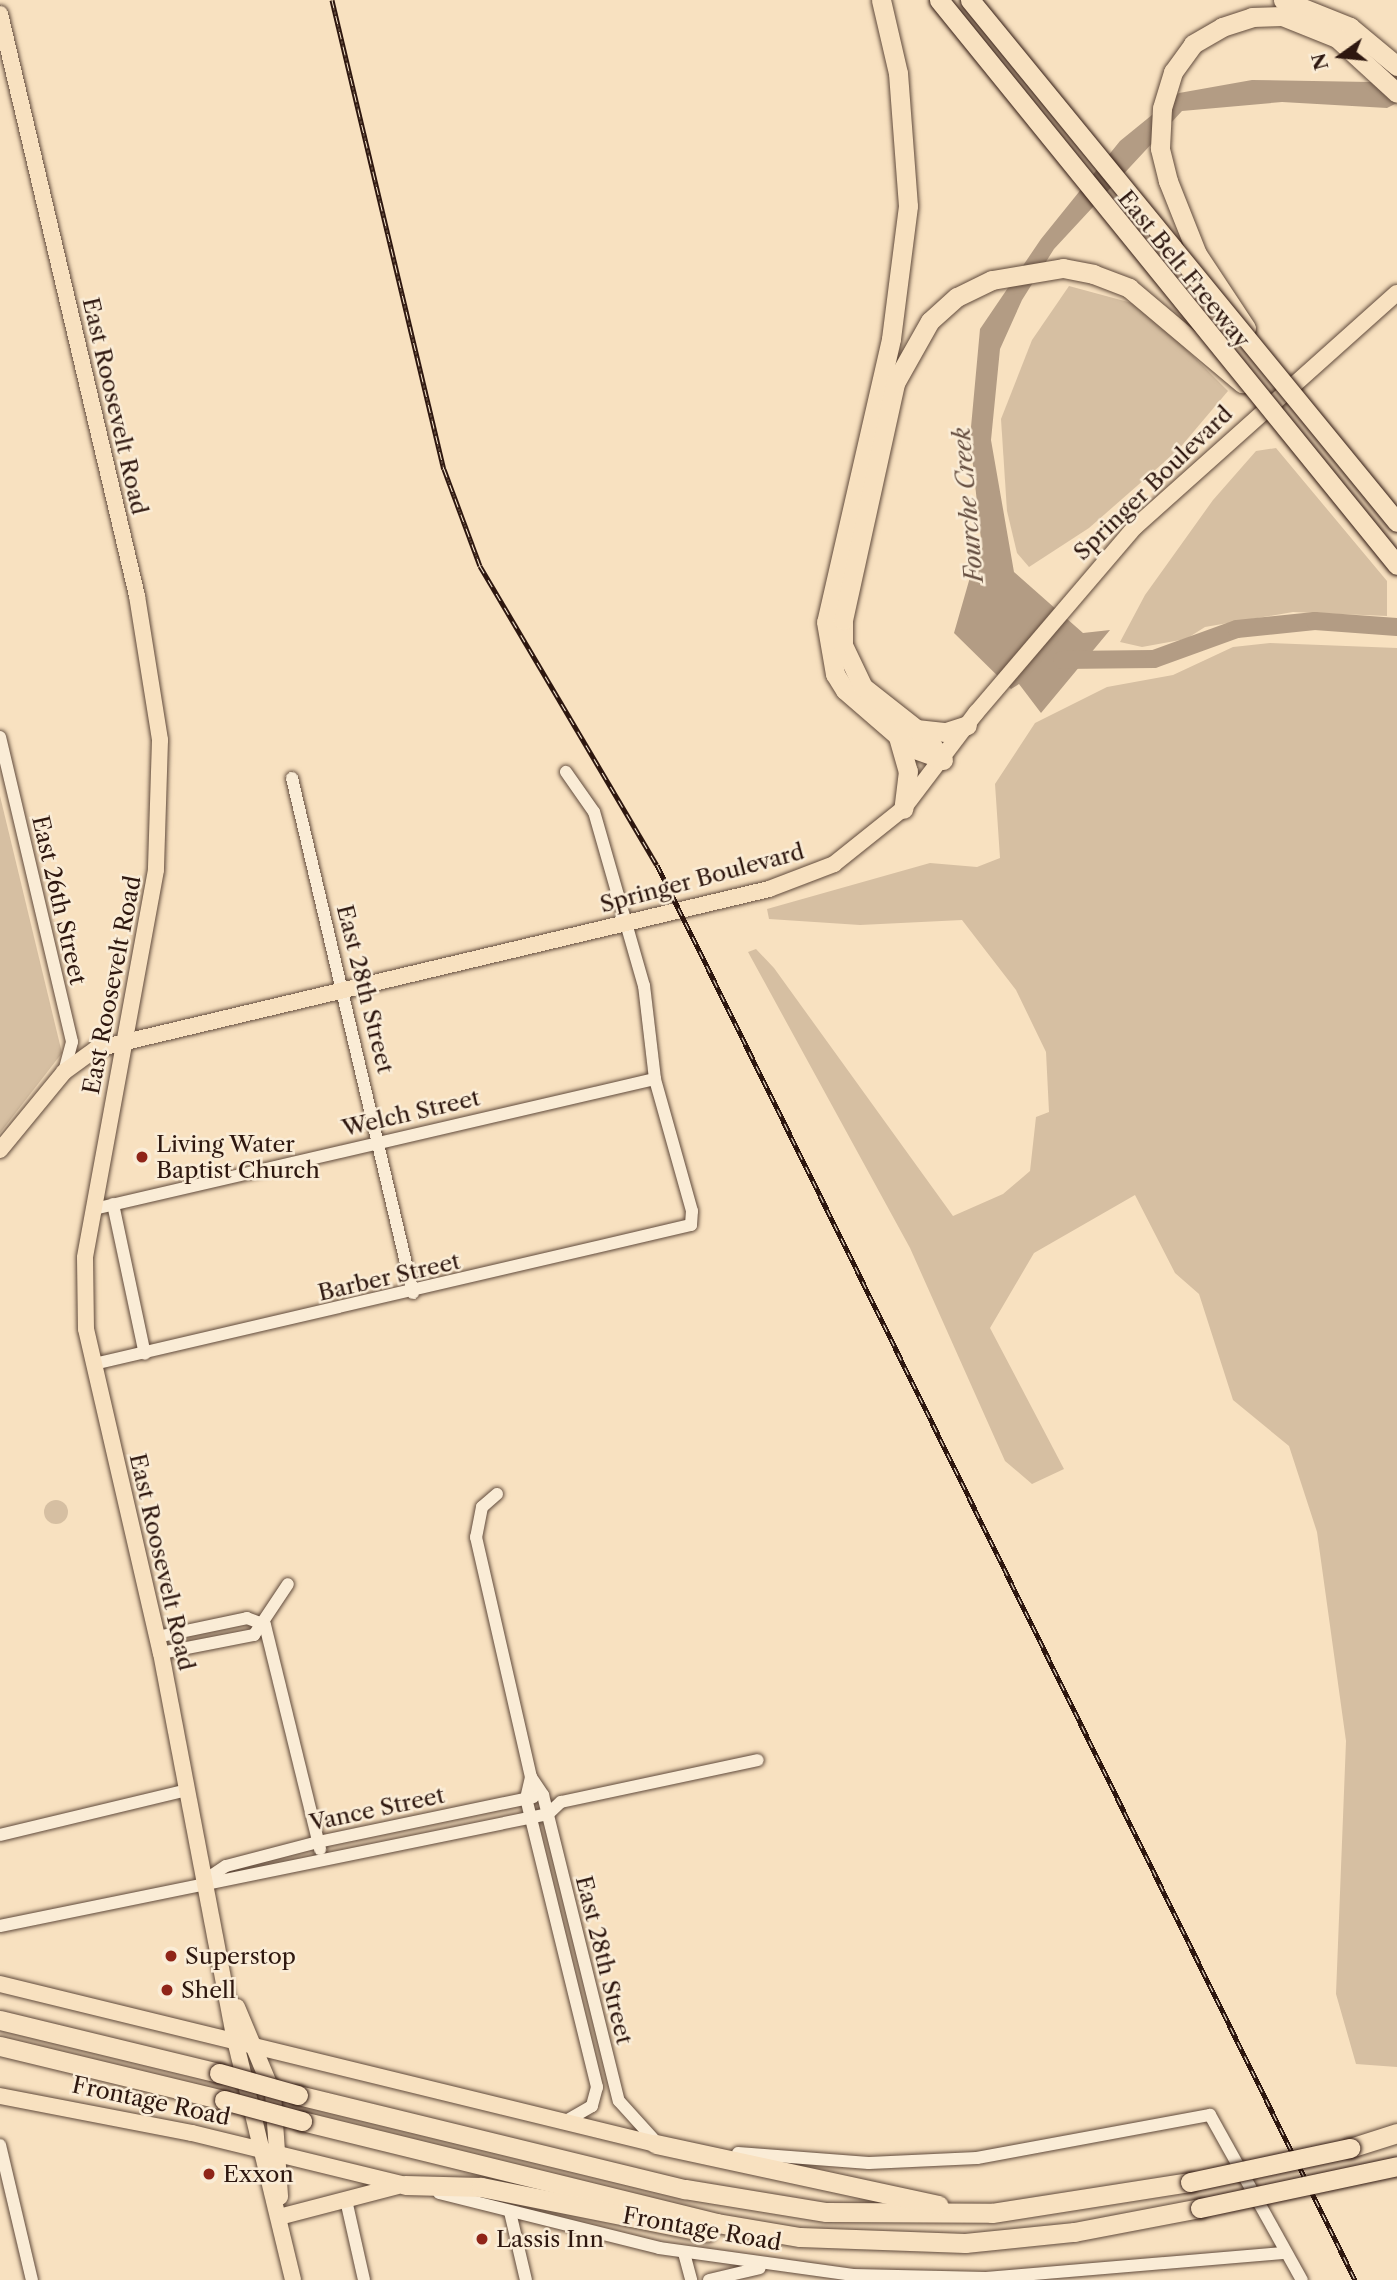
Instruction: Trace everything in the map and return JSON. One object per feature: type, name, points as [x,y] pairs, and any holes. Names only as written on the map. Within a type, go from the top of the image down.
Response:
[{"type":"highway","points":[[881,0],[898,73],[908,206],[891,339],[826,622],[859,706],[906,733],[943,760]]},
{"type":"highway","name":"East Belt Freeway","points":[[939,0],[1251,391],[1397,565]]},
{"type":"highway","name":"East Belt Freeway","points":[[970,0],[1273,374],[1397,522]]},
{"type":"highway","points":[[1283,0],[1350,27],[1397,66]]},
{"type":"highway","points":[[1273,374],[1197,254],[1168,181],[1162,108],[1173,72],[1193,44],[1222,27],[1252,17],[1282,16],[1337,38],[1397,93]]},
{"type":"highway","points":[[844,672],[843,620],[895,383],[912,346],[957,297],[1021,271],[1093,274],[1129,288],[1251,391]]},
{"type":"highway","points":[[906,733],[946,732],[972,719]]},
{"type":"highway","points":[[903,809],[908,771],[906,733]]},
{"type":"highway","points":[[0,2020],[298,2095],[759,2203],[902,2216],[992,2213],[1190,2182],[1397,2138]]},
{"type":"highway","points":[[0,2046],[717,2223],[800,2236]]},
{"type":"highway","points":[[1350,2148],[1397,2133]]},
{"type":"highway","points":[[656,2144],[862,2193],[992,2213]]},
{"type":"highway","points":[[405,2185],[481,2187],[650,2224],[800,2236],[965,2243],[1074,2232],[1397,2166]]},
{"type":"main road","name":"East Roosevelt Road","points":[[0,14],[4,49],[156,702],[158,855],[93,1209],[82,1283],[94,1364],[159,1645],[205,1880],[243,2042],[261,2150],[293,2280]]},
{"type":"main road","name":"Springer Boulevard","points":[[0,1150],[64,1072],[84,1055],[124,1042],[624,923],[821,870],[903,809],[972,719],[1094,570],[1182,481],[1397,292]]},
{"type":"main road","points":[[0,1984],[243,2042],[562,2124],[656,2144]]},
{"type":"main road","name":"East Roosevelt Road","points":[[243,2042],[273,2093],[280,2152],[279,2217]]},
{"type":"main road","name":"Frontage Road","points":[[0,2095],[280,2152],[405,2185]]},
{"type":"main road","points":[[279,2217],[405,2185]]},
{"type":"street","name":"East 26th Street","points":[[0,737],[72,1042],[64,1072]]},
{"type":"street","points":[[566,772],[586,798],[644,986],[655,1079]]},
{"type":"street","name":"East 28th Street","points":[[292,778],[345,990],[413,1293]]},
{"type":"street","name":"Welch Street","points":[[93,1209],[655,1079]]},
{"type":"street","name":"Barber Street","points":[[94,1364],[413,1293],[691,1225],[692,1210],[655,1079]]},
{"type":"street","points":[[113,1204],[145,1354]]},
{"type":"street","name":"East 28th Street","points":[[497,1494],[482,1507],[476,1537],[531,1777],[543,1795],[615,2088],[625,2112],[656,2144]]},
{"type":"street","points":[[159,1645],[254,1635],[265,1625],[288,1584]]},
{"type":"street","points":[[265,1625],[322,1860]]},
{"type":"street","points":[[543,1795],[561,1802],[758,1760]]},
{"type":"street","name":"East 28th Street","points":[[531,1777],[526,1798],[597,2087],[592,2106],[562,2124]]},
{"type":"street","points":[[0,1835],[187,1790]]},
{"type":"street","name":"Vance Street","points":[[205,1880],[226,1866],[318,1842],[543,1795]]},
{"type":"street","name":"Vance Street","points":[[0,1926],[205,1880],[228,1882],[531,1818],[548,1814],[561,1802]]},
{"type":"street","points":[[656,2144],[816,2161],[924,2162],[1038,2150],[1210,2115],[1302,2280]]},
{"type":"street","points":[[0,2145],[32,2280]]},
{"type":"street","name":"Frontage Road","points":[[405,2185],[684,2253],[854,2277],[1040,2275],[1286,2253]]},
{"type":"street","points":[[346,2200],[364,2280]]},
{"type":"street","points":[[510,2212],[526,2280]]},
{"type":"street","points":[[684,2253],[691,2280]]},
{"type":"street","points":[[709,2280],[769,2266]]},
{"type":"shaded area","points":[[1397,73],[1397,103],[1387,108],[1282,102],[1182,111],[1054,249],[1022,300],[1000,349],[991,440],[1014,572],[1083,633],[1110,630],[1041,713],[1019,684],[1011,689],[954,633],[981,539],[970,438],[980,329],[1041,239],[1120,141],[1179,93],[1252,80],[1370,82]]},
{"type":"shaded area","points":[[1069,286],[1143,306],[1228,391],[1178,450],[1089,528],[1029,567],[1017,553],[1007,511],[1001,419],[1032,340]]},
{"type":"shaded area","points":[[1276,448],[1387,581],[1387,616],[1293,612],[1205,627],[1186,639],[1142,647],[1120,642],[1145,595],[1213,500],[1256,451]]},
{"type":"shaded area","points":[[1270,643],[1397,648],[1397,2067],[1356,2064],[1336,1994],[1346,1741],[1317,1532],[1289,1446],[1233,1400],[1199,1294],[1175,1273],[1135,1195],[1034,1253],[990,1328],[1064,1469],[1032,1484],[1005,1461],[910,1248],[748,952],[756,949],[774,968],[953,1216],[1003,1194],[1030,1171],[1036,1117],[1049,1112],[1046,1052],[1016,990],[962,920],[860,925],[769,919],[767,909],[930,863],[977,867],[1000,858],[995,784],[1035,723],[1107,687],[1173,675],[1233,647]]},
{"type":"shaded area","points":[[0,796],[62,1053],[0,1133]]},
{"type":"shaded area","points":[[56,1500],[67,1507],[68,1512],[61,1523],[56,1524],[45,1517],[44,1512],[51,1501]]},
{"type":"waterway","name":"Fourche Creek","points":[[1062,660],[1154,659],[1237,629],[1315,621],[1397,627]]},
{"type":"railway","points":[[332,0],[444,469],[480,566],[657,865],[1355,2280]]},
{"type":"place","name":"Living Water Baptist Church","points":[[142,1157]]},
{"type":"place","name":"Superstop","points":[[171,1956]]},
{"type":"place","name":"Shell","points":[[167,1990]]},
{"type":"place","name":"Exxon","points":[[209,2174]]},
{"type":"place","name":"Lassis Inn","points":[[482,2239]]}]
